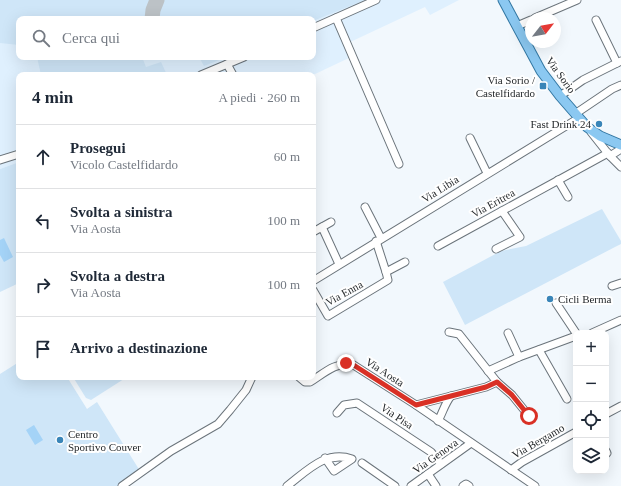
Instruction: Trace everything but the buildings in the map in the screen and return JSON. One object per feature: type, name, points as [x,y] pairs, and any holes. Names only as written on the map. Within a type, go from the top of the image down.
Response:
[{"type":"main road","name":"Via Sorio","points":[[503,0],[541,71],[560,96],[587,127],[600,136],[621,145]]},
{"type":"street","points":[[316,27],[376,0]]},
{"type":"street","points":[[549,12],[577,0]]},
{"type":"street","points":[[336,18],[398,164]]},
{"type":"street","points":[[560,96],[583,80],[619,62],[596,20]]},
{"type":"street","points":[[517,26],[525,23]]},
{"type":"street","points":[[208,72],[237,60]]},
{"type":"street","points":[[228,64],[232,72]]},
{"type":"street","name":"Via Libia","points":[[316,279],[577,116],[612,89],[621,85]]},
{"type":"street","points":[[587,127],[621,167]]},
{"type":"street","points":[[470,138],[486,173]]},
{"type":"street","name":"Via Eritrea","points":[[438,246],[558,180],[621,149]]},
{"type":"street","points":[[0,160],[16,155]]},
{"type":"street","points":[[558,180],[568,197]]},
{"type":"street","points":[[365,207],[379,240],[386,272],[405,262]]},
{"type":"street","points":[[496,249],[520,237],[502,211]]},
{"type":"street","points":[[316,230],[331,222]]},
{"type":"street","points":[[322,227],[339,264]]},
{"type":"street","name":"Via Enna","points":[[316,295],[328,316],[388,280],[386,272]]},
{"type":"street","points":[[612,286],[621,283]]},
{"type":"street","points":[[556,303],[574,330]]},
{"type":"street","points":[[599,330],[621,320]]},
{"type":"street","points":[[449,332],[459,334],[497,382],[512,395],[529,416]]},
{"type":"street","points":[[508,333],[520,357]]},
{"type":"street","points":[[488,371],[573,337]]},
{"type":"street","points":[[540,350],[567,399]]},
{"type":"street","name":"Via Aosta","points":[[316,378],[338,365],[346,363],[352,364],[416,405],[535,486]]},
{"type":"street","points":[[122,486],[171,451],[218,424],[241,396],[251,380]]},
{"type":"street","name":"Via Aosta","points":[[303,380],[305,382],[310,382],[313,380]]},
{"type":"street","points":[[416,405],[486,387],[497,382]]},
{"type":"street","points":[[438,421],[445,404],[451,396]]},
{"type":"street","name":"Via Pisa","points":[[337,413],[344,404],[357,403],[431,452],[441,464]]},
{"type":"street","points":[[609,412],[621,406]]},
{"type":"street","name":"Via Bergamo","points":[[511,470],[522,462],[573,434]]},
{"type":"street","name":"Via Genova","points":[[411,486],[471,443]]},
{"type":"street","points":[[287,486],[325,458]]},
{"type":"street","points":[[362,463],[395,486]]},
{"type":"street","points":[[428,474],[436,486]]},
{"type":"street","points":[[463,486],[466,484],[469,486]]},
{"type":"shaded area","points":[[0,0],[459,0],[430,15],[425,7],[346,44],[351,57],[316,74],[316,72],[16,72],[16,163],[0,169]]},
{"type":"shaded area","points":[[0,0],[365,0],[316,20],[316,16],[16,16],[16,45],[0,43]]},
{"type":"shaded area","points":[[38,60],[143,60],[146,67],[161,62],[166,72],[40,72]]},
{"type":"shaded area","points":[[201,60],[219,60],[204,66]]},
{"type":"shaded area","points":[[16,163],[16,284],[0,292],[0,169]]},
{"type":"shaded area","points":[[602,209],[621,241],[621,244],[465,325],[443,282],[501,251],[526,246]]},
{"type":"shaded area","name":"Centro Sportivo Couver","points":[[16,364],[16,380],[69,380],[87,409],[97,402],[140,471],[118,486],[0,486],[0,374]]},
{"type":"shaded area","points":[[75,380],[122,380],[91,400],[86,398]]},
{"type":"water","points":[[4,238],[13,257],[4,262],[0,255],[0,240]]},
{"type":"water","points":[[34,425],[43,440],[35,445],[26,430]]},
{"type":"taxiway","points":[[152,16],[157,0]]},
{"type":"place","name":"Via Sorio / Castelfidardo","points":[[543,86]]},
{"type":"place","name":"Fast Drink 24","points":[[599,124]]},
{"type":"place","name":"Cicli Berma","points":[[550,299]]},
{"type":"place","name":"Centro Sportivo Couver","points":[[60,440]]},
{"type":"route","points":[[346,363],[352,364],[416,405],[486,387],[497,382],[512,395],[529,416]]}]
